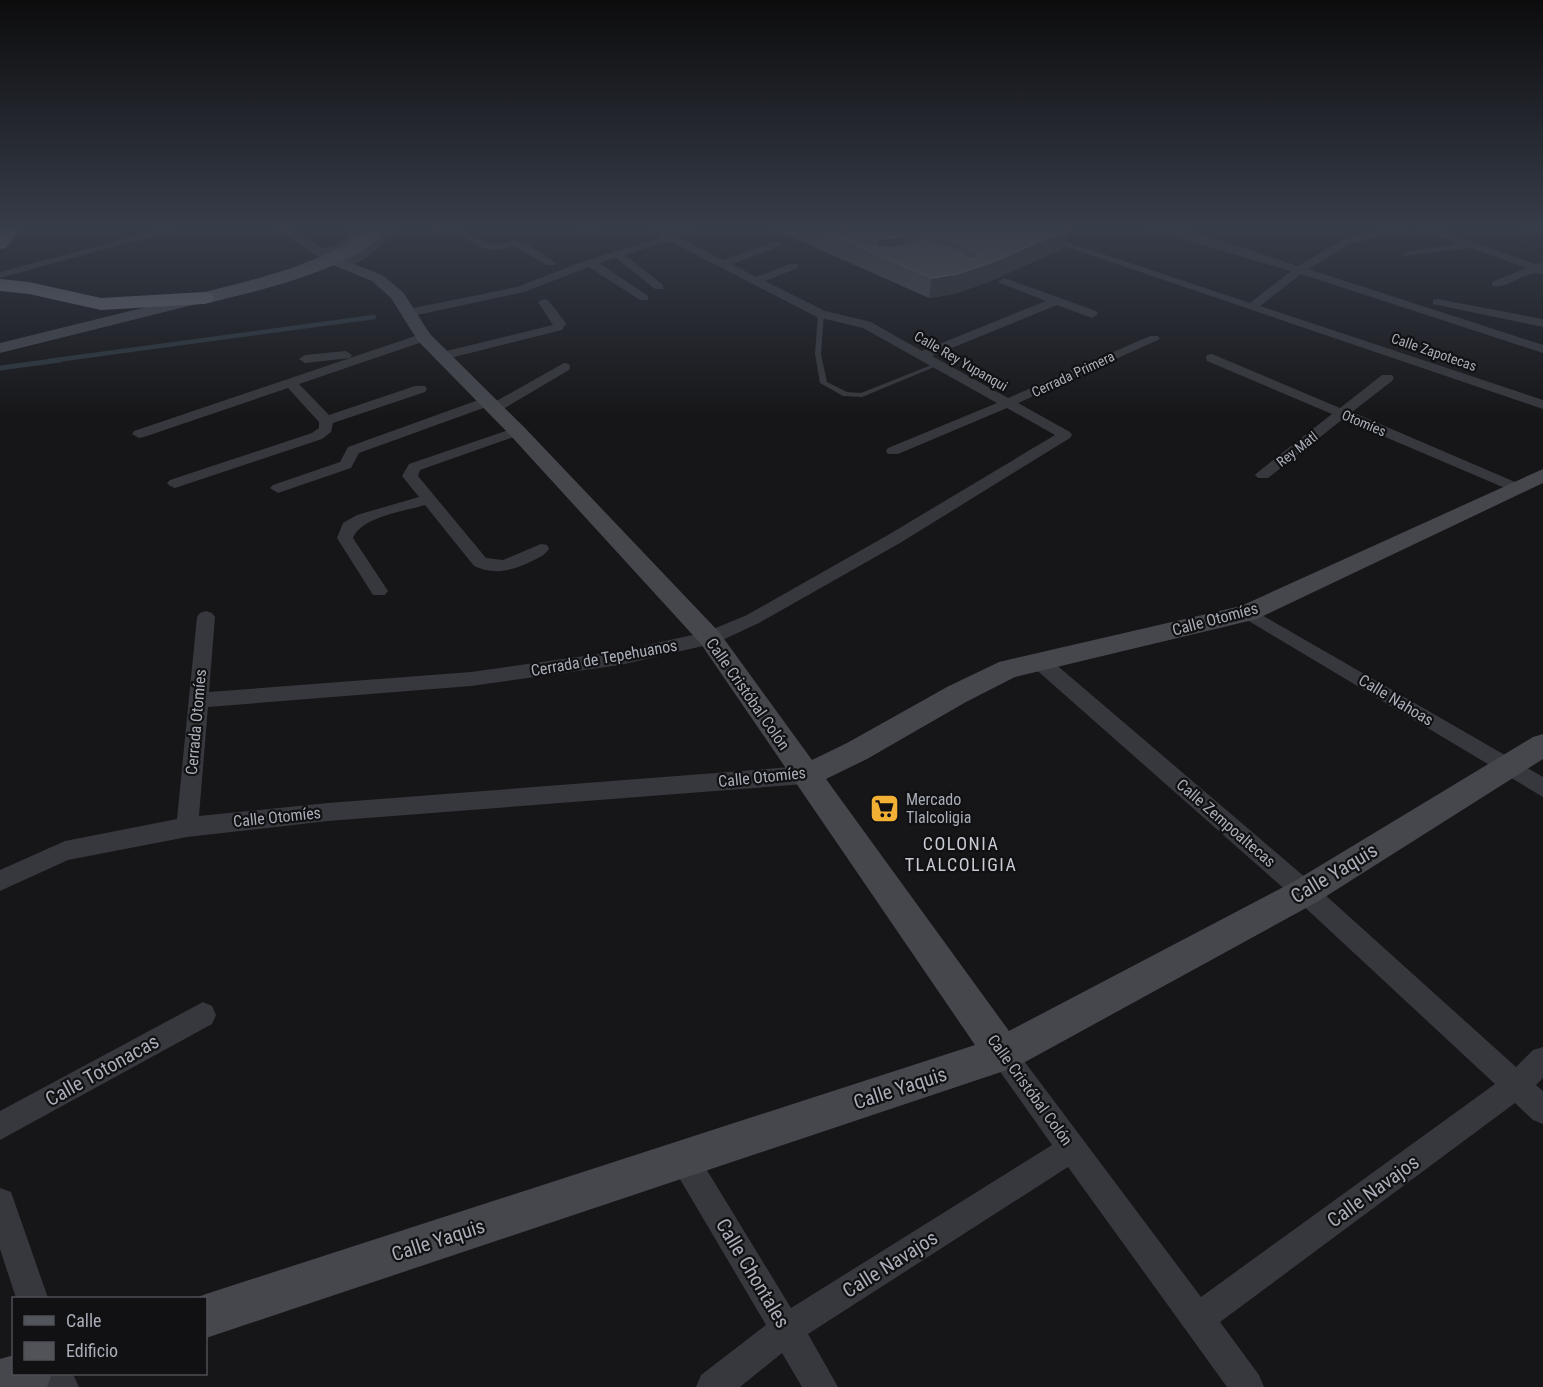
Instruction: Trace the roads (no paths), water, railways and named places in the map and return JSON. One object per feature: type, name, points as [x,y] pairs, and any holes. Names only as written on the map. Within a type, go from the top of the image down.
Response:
[{"type":"highway","points":[[37,290],[100,304],[204,298]]},
{"type":"main road","points":[[204,298],[237,290]]},
{"type":"street","name":"Calle Cristóbal Colón","points":[[390,290],[396,295],[423,337],[517,431],[710,638],[1003,1054],[1199,1318],[1247,1387]]},
{"type":"street","points":[[408,313],[521,290]]},
{"type":"street","points":[[630,290],[644,298]]},
{"type":"street","name":"Calle Rey Yupanqui","points":[[772,290],[821,314],[867,325],[1065,435]]},
{"type":"street","points":[[1029,290],[1092,314]]},
{"type":"street","name":"Calle Zapotecas","points":[[1204,290],[1543,405]]},
{"type":"street","points":[[1253,306],[1274,290]]},
{"type":"street","points":[[1364,290],[1430,309],[1543,348]]},
{"type":"street","points":[[1385,296],[1405,295],[1543,323]]},
{"type":"street","points":[[0,348],[204,298]]},
{"type":"street","points":[[920,356],[1058,300]]},
{"type":"street","points":[[442,356],[558,327],[560,323],[544,302]]},
{"type":"street","points":[[1430,309],[1448,310],[1543,330]]},
{"type":"street","points":[[139,434],[423,337]]},
{"type":"street","name":"Cerrada Primera","points":[[893,451],[1154,339]]},
{"type":"street","points":[[305,359],[376,352]]},
{"type":"street","name":"Otomíes","points":[[1212,358],[1517,488]]},
{"type":"street","points":[[278,488],[346,465],[353,450],[490,406],[564,367]]},
{"type":"street","name":"Rey Matl","points":[[1263,475],[1387,378]]},
{"type":"street","points":[[175,483],[317,436],[327,429],[326,421],[290,382]]},
{"type":"street","points":[[326,421],[420,389]]},
{"type":"street","points":[[517,431],[414,467],[410,476],[480,562],[489,568],[504,567],[541,549]]},
{"type":"street","name":"Cerrada de Tepehuanos","points":[[198,700],[471,679],[620,658],[710,638],[753,619],[894,539],[1065,435]]},
{"type":"street","name":"Calle Otomíes","points":[[0,881],[65,851],[187,827],[328,812],[805,775],[831,765],[977,682],[1008,669],[1248,613],[1543,475]]},
{"type":"street","points":[[379,591],[345,538],[350,527],[363,518],[429,499]]},
{"type":"street","name":"Calle Nahoas","points":[[1248,613],[1543,788]]},
{"type":"street","name":"Cerrada Otomíes","points":[[187,827],[206,617]]},
{"type":"street","name":"Calle Zempoaltecas","points":[[1039,661],[1305,892],[1543,1110]]},
{"type":"street","name":"Calle Yaquis","points":[[207,1316],[1003,1054],[1305,892],[1543,745]]},
{"type":"street","name":"Calle Totonacas","points":[[0,1126],[203,1015]]},
{"type":"street","name":"Calle Navajos","points":[[1199,1318],[1515,1086],[1543,1060]]},
{"type":"street","name":"Calle Navajos","points":[[713,1387],[788,1329],[1073,1148]]},
{"type":"street","name":"Calle Chontales","points":[[684,1160],[821,1387]]},
{"type":"street","points":[[0,1203],[31,1297]]},
{"type":"street","points":[[0,1382],[25,1375]]},
{"type":"lane","points":[[821,314],[818,354],[824,383],[846,394],[862,395],[936,365]]},
{"type":"waterway","points":[[49,361],[374,317]]},
{"type":"waterway","points":[[0,368],[60,360]]},
{"type":"place","name":"Mercado Tlalcoligia","points":[[885,808]]},
{"type":"district","name":"COLONIA TLALCOLIGIA","points":[[961,853]]}]
